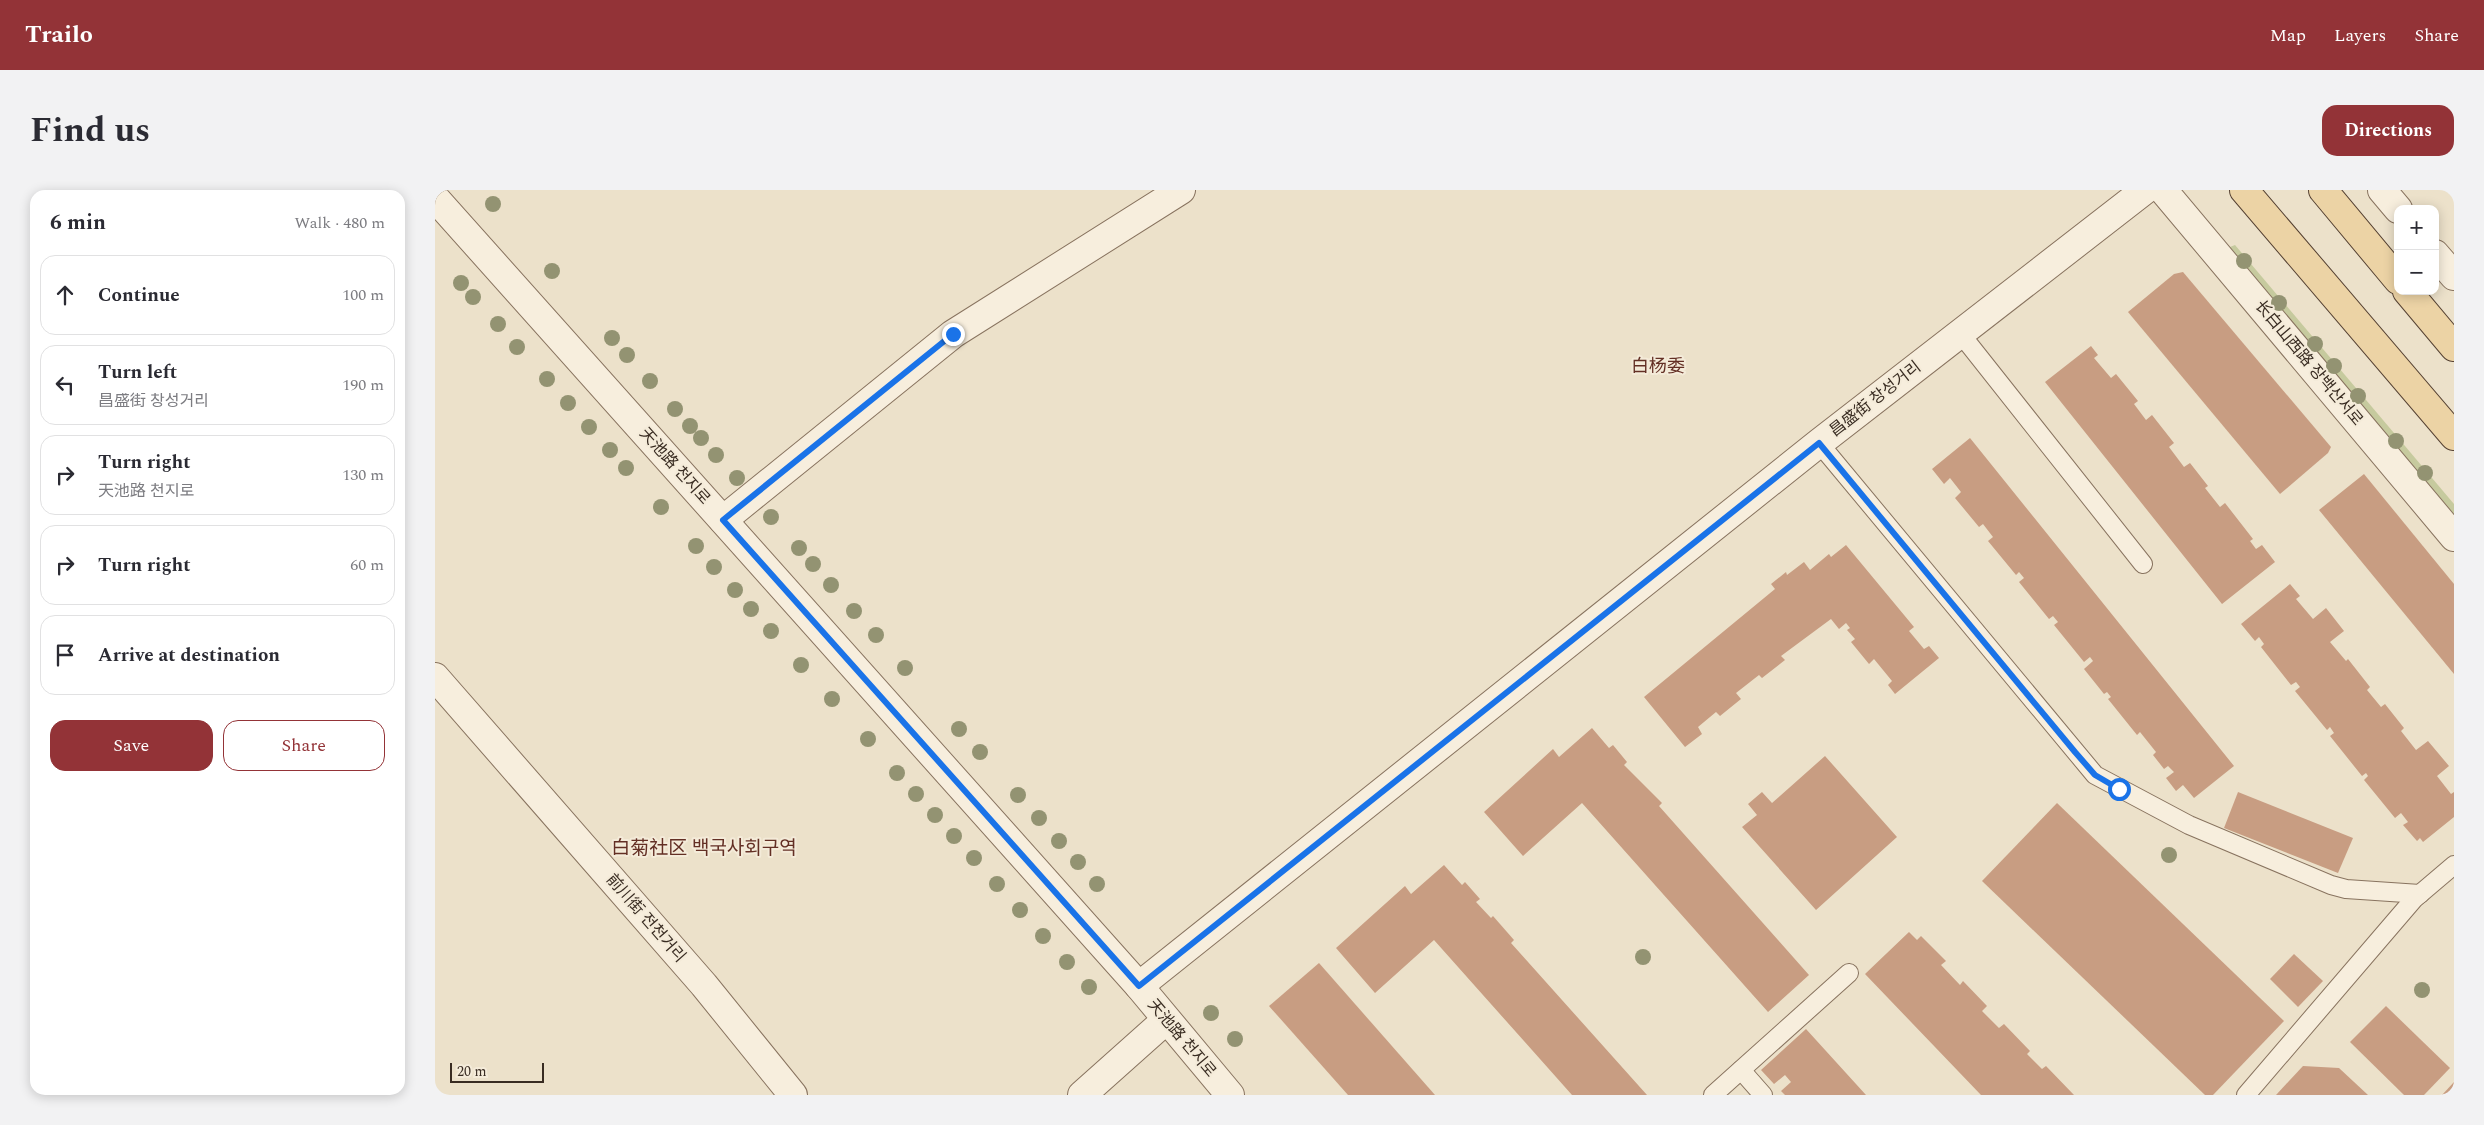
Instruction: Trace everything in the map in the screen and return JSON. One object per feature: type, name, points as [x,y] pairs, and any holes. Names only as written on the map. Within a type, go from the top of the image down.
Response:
[{"type":"main road","points":[[2244,190],[2454,436]]},
{"type":"main road","points":[[2323,190],[2394,275]]},
{"type":"main road","points":[[2410,295],[2454,347]]},
{"type":"street","points":[[723,520],[953,334],[1181,190]]},
{"type":"street","name":"昌盛街 창성거리","points":[[1139,986],[1819,443],[2145,190]]},
{"type":"street","name":"长白山西路 장백산서로","points":[[2163,190],[2454,537]]},
{"type":"street","points":[[2381,190],[2394,205]]},
{"type":"street","name":"天池路 천지로","points":[[435,198],[1139,986],[1230,1095]]},
{"type":"street","points":[[2439,259],[2454,276]]},
{"type":"street","name":"前川街 전천거리","points":[[435,677],[704,985],[793,1095]]},
{"type":"street","points":[[1081,1095],[1166,1020]]},
{"type":"lane","points":[[1960,333],[2143,564]]},
{"type":"lane","points":[[1819,443],[2095,775],[2189,825],[2331,885],[2347,889],[2419,894]]},
{"type":"lane","points":[[2246,1095],[2419,894],[2454,865]]},
{"type":"lane","points":[[1713,1095],[1849,973]]},
{"type":"lane","points":[[1741,1070],[1763,1095]]},
{"type":"green space","points":[[2235,245],[2454,504],[2454,521],[2229,250],[2230,247]]},
{"type":"building","points":[[2183,272],[2331,447],[2328,453],[2280,494],[2128,312],[2174,274]]},
{"type":"building","points":[[2091,346],[2098,355],[2094,358],[2111,378],[2116,374],[2138,401],[2134,404],[2146,420],[2152,415],[2174,443],[2169,447],[2184,467],[2190,463],[2208,486],[2205,488],[2220,507],[2225,503],[2253,539],[2250,541],[2256,549],[2262,545],[2275,562],[2222,604],[2045,382]]},
{"type":"building","points":[[1970,438],[2234,766],[2194,798],[2183,785],[2176,791],[2166,778],[2174,772],[2168,766],[2164,769],[2153,755],[2156,752],[2140,732],[2137,735],[2108,699],[2111,697],[2107,692],[2104,694],[2084,669],[2093,661],[2090,657],[2084,662],[2054,625],[2058,622],[2053,616],[2049,619],[2019,582],[2024,578],[2019,572],[2016,575],[1988,541],[1993,537],[1983,524],[1979,527],[1955,498],[1961,492],[1950,478],[1944,484],[1932,469]]},
{"type":"building","points":[[2364,474],[2454,584],[2454,674],[2319,510]]},
{"type":"building","points":[[1846,545],[1914,627],[1909,631],[1924,649],[1929,646],[1939,658],[1895,694],[1888,685],[1892,681],[1874,659],[1869,664],[1851,642],[1855,639],[1847,630],[1850,628],[1846,623],[1839,629],[1831,619],[1781,656],[1785,660],[1762,678],[1759,675],[1736,693],[1741,699],[1720,716],[1716,712],[1698,727],[1702,734],[1685,747],[1644,697],[1775,589],[1771,584],[1786,572],[1787,575],[1804,562],[1810,570],[1829,554],[1831,557]]},
{"type":"building","points":[[2290,584],[2300,596],[2296,599],[2313,619],[2326,608],[2344,631],[2330,642],[2346,661],[2348,659],[2370,687],[2367,690],[2381,707],[2385,704],[2404,728],[2401,731],[2416,750],[2428,741],[2449,766],[2437,776],[2451,794],[2454,792],[2454,817],[2423,842],[2420,838],[2417,841],[2403,825],[2408,822],[2401,813],[2395,818],[2364,780],[2368,776],[2366,773],[2362,776],[2330,736],[2334,733],[2330,727],[2327,730],[2295,691],[2300,687],[2296,682],[2291,685],[2261,647],[2264,644],[2259,637],[2255,641],[2241,624]]},
{"type":"building","points":[[1592,728],[1609,748],[1613,745],[1627,762],[1624,765],[1662,803],[1659,806],[1809,975],[1768,1012],[1582,803],[1523,856],[1484,812],[1553,749],[1559,757]]},
{"type":"building","points":[[1825,756],[1897,837],[1816,910],[1742,827],[1757,815],[1748,804],[1762,792],[1772,803]]},
{"type":"building","points":[[2238,792],[2353,838],[2338,873],[2224,828]]},
{"type":"building","points":[[2057,803],[2284,1021],[2213,1095],[2205,1095],[1982,881]]},
{"type":"building","points":[[1444,865],[1462,885],[1465,882],[1480,899],[1476,902],[1491,918],[1493,916],[1514,940],[1511,943],[1647,1095],[1572,1095],[1434,940],[1375,993],[1336,948],[1405,886],[1411,894]]},
{"type":"building","points":[[1909,932],[1917,940],[1921,936],[1946,961],[1941,965],[1960,985],[1963,981],[1987,1006],[1982,1011],[1999,1028],[2004,1024],[2030,1051],[2027,1054],[2042,1069],[2046,1066],[2074,1095],[1981,1095],[1865,974]]},
{"type":"building","points":[[2294,954],[2323,981],[2298,1007],[2270,979]]},
{"type":"building","points":[[1319,963],[1435,1095],[1348,1095],[1269,1006]]},
{"type":"building","points":[[2386,1006],[2450,1068],[2424,1095],[2404,1095],[2350,1042]]},
{"type":"building","points":[[1806,1029],[1866,1095],[1785,1095],[1781,1091],[1791,1082],[1785,1075],[1774,1084],[1761,1070]]},
{"type":"building","points":[[2303,1066],[2339,1068],[2368,1095],[2276,1095]]},
{"type":"building","points":[[2454,1082],[2454,1095],[2442,1095]]},
{"type":"district","name":"白杨委","points":[[1658,366]]},
{"type":"district","name":"白菊社区 백국사회구역","points":[[704,848]]},
{"type":"route","points":[[953,334],[723,520],[1139,986],[1819,443],[2075,752],[2095,775],[2119,789]]}]
